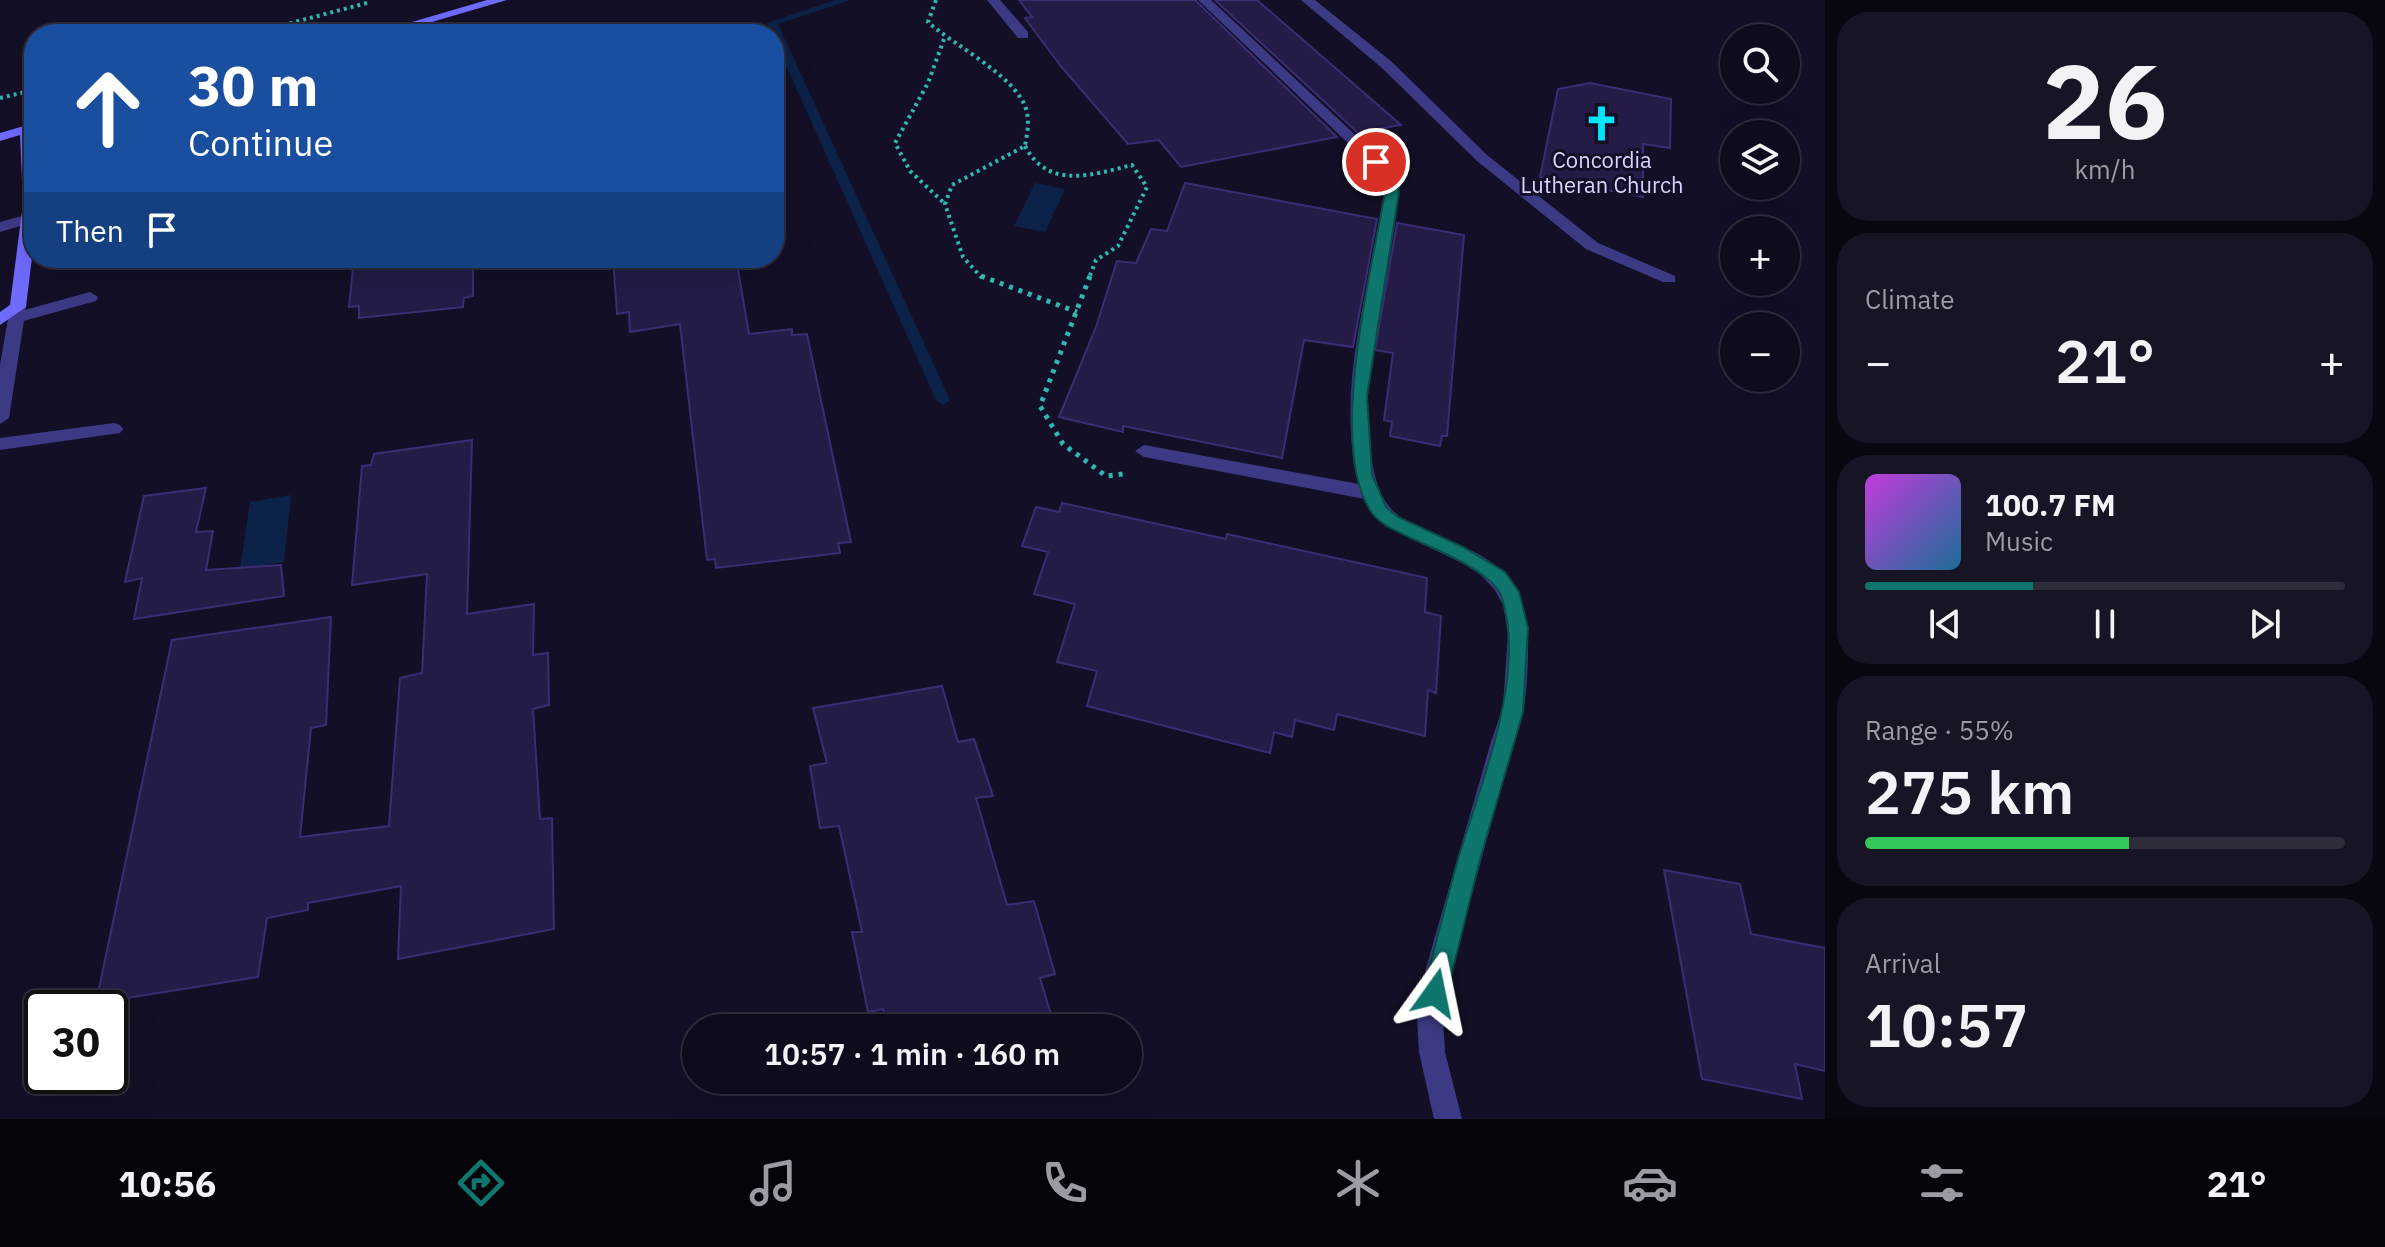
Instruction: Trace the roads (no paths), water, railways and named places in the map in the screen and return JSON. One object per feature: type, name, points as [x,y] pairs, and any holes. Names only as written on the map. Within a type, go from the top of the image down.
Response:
[{"type":"street","points":[[413,24],[501,0]]},
{"type":"street","points":[[993,0],[1023,35]]},
{"type":"street","points":[[1204,0],[1376,162],[1392,185],[1359,396],[1359,439],[1369,493],[1379,510],[1392,521],[1487,568],[1510,592],[1519,646],[1513,712],[1439,968],[1430,1017],[1432,1052],[1448,1119]]},
{"type":"street","points":[[1307,0],[1387,65],[1482,158],[1592,246],[1669,279]]},
{"type":"street","points":[[0,137],[24,130]]},
{"type":"street","points":[[0,227],[24,220]]},
{"type":"street","points":[[0,418],[11,315],[24,246]]},
{"type":"street","points":[[11,315],[90,297]]},
{"type":"street","points":[[0,444],[114,429]]},
{"type":"street","points":[[1144,451],[1369,493]]},
{"type":"water","points":[[1035,183],[1065,189],[1045,232],[1014,226]]},
{"type":"water","points":[[291,495],[284,562],[240,569],[250,502]]},
{"type":"waterway","points":[[772,24],[845,0]]},
{"type":"waterway","points":[[784,49],[943,400]]},
{"type":"place","name":"Concordia Lutheran Church","points":[[1602,124]]}]
